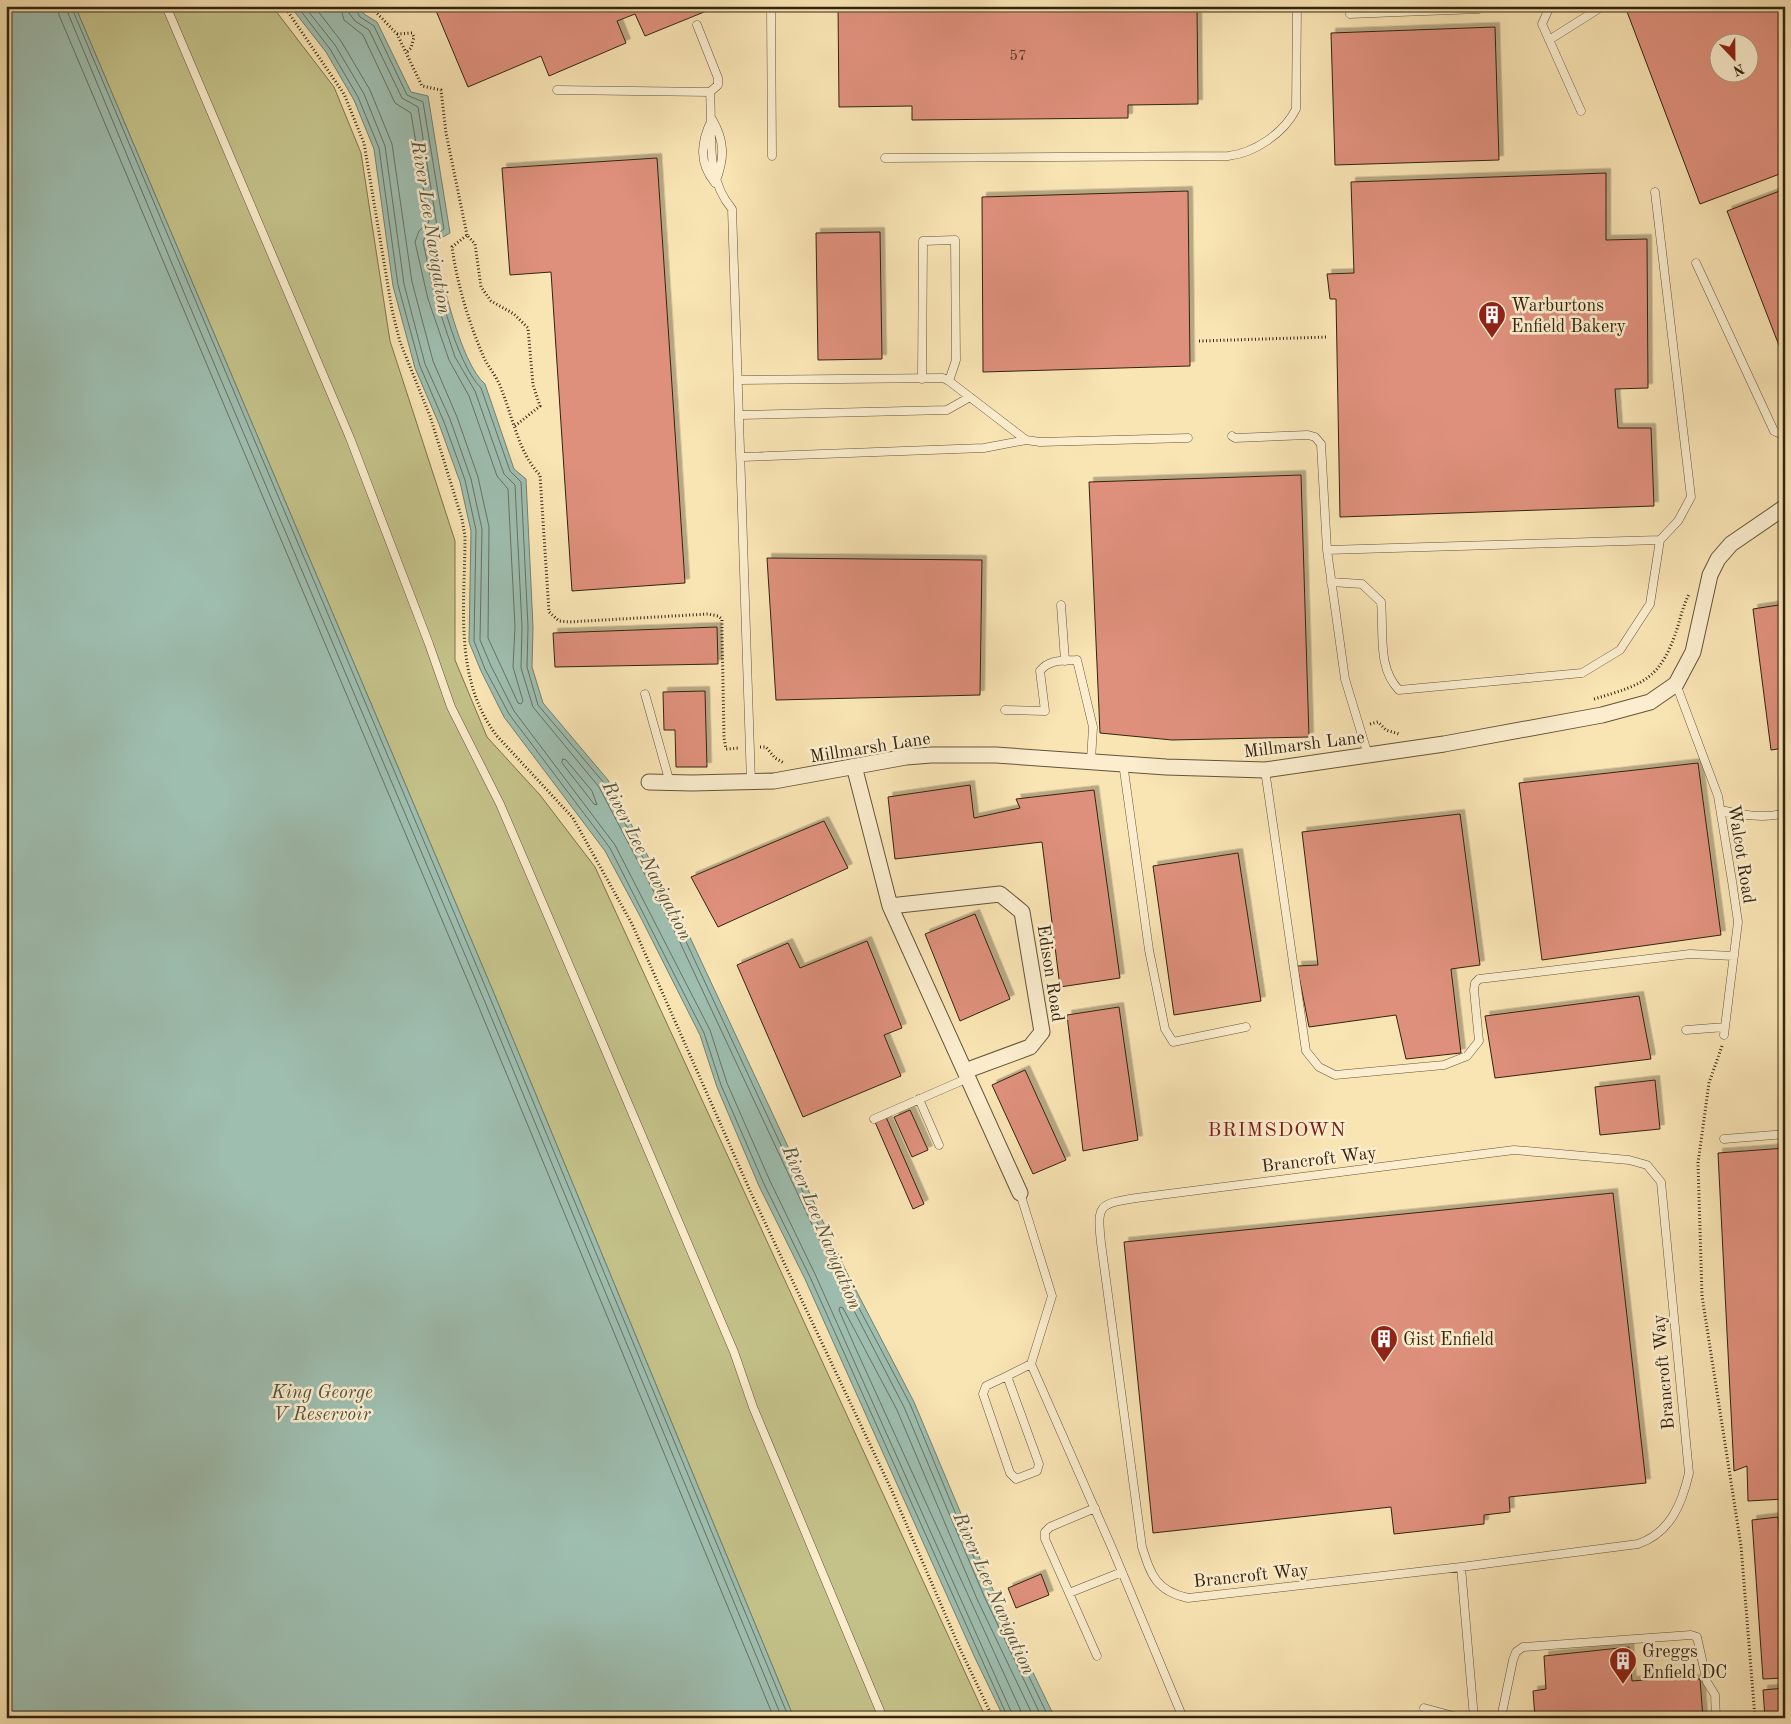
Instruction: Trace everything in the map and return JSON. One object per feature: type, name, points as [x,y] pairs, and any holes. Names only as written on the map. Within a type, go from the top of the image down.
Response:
[{"type":"street","name":"Millmarsh Lane","points":[[649,782],[751,782],[804,777],[854,766],[931,755],[996,754],[1245,771],[1265,770],[1444,744],[1602,715],[1650,702],[1676,684],[1693,652],[1710,574],[1718,560],[1731,544],[1785,507]]},
{"type":"street","points":[[854,766],[890,906],[1020,1193]]},
{"type":"street","name":"Edison Road","points":[[890,906],[1000,894],[1022,912],[1042,1032],[1030,1047],[967,1074]]},
{"type":"lane","points":[[166,6],[350,438],[429,644],[451,707],[500,804],[603,1044],[730,1343],[753,1407],[883,1718]]},
{"type":"lane","points":[[770,6],[772,156]]},
{"type":"lane","points":[[885,158],[1228,156],[1246,152],[1271,138],[1287,122],[1296,109],[1297,6]]},
{"type":"lane","points":[[1550,6],[1542,24],[1581,111]]},
{"type":"lane","points":[[1549,40],[1603,6]]},
{"type":"lane","points":[[1350,14],[1399,9],[1479,9]]},
{"type":"lane","points":[[557,90],[710,92],[718,85],[718,78],[697,26]]},
{"type":"lane","points":[[710,92],[712,119],[722,135],[722,166],[716,182]]},
{"type":"lane","points":[[712,119],[704,136],[704,167],[716,182],[722,197],[732,209],[751,782]]},
{"type":"lane","points":[[1331,582],[1362,584],[1381,602],[1384,664],[1389,680],[1399,690],[1582,673],[1620,650],[1650,604],[1660,540],[1678,522],[1691,497],[1655,192]]},
{"type":"lane","points":[[922,379],[923,241],[955,240],[956,360],[949,381]]},
{"type":"lane","points":[[1696,263],[1774,431],[1785,436]]},
{"type":"lane","points":[[738,380],[942,378],[949,381],[1026,440]]},
{"type":"lane","points":[[740,416],[947,410],[970,397]]},
{"type":"lane","points":[[1232,436],[1235,438],[1308,436],[1315,437],[1321,444],[1327,550],[1345,679],[1368,755]]},
{"type":"lane","points":[[741,457],[984,448],[1026,440],[1040,442],[1188,438]]},
{"type":"lane","points":[[1327,550],[1660,540]]},
{"type":"lane","points":[[1061,605],[1065,661]]},
{"type":"lane","points":[[1005,710],[1045,711],[1040,671],[1044,666],[1055,661],[1077,660],[1093,727],[1091,760]]},
{"type":"lane","name":"Walcot Road","points":[[1676,684],[1718,796],[1738,922],[1725,1031]]},
{"type":"lane","points":[[645,694],[670,783]]},
{"type":"lane","points":[[1123,763],[1150,950],[1165,1029],[1173,1042],[1246,1027]]},
{"type":"lane","points":[[1265,770],[1306,1051],[1318,1067],[1335,1075],[1444,1065],[1467,1056],[1479,1041],[1474,990],[1475,983],[1479,979],[1690,954],[1734,956]]},
{"type":"lane","points":[[1720,810],[1739,814],[1772,816],[1785,813]]},
{"type":"lane","points":[[1686,1030],[1725,1031]]},
{"type":"lane","points":[[874,1119],[919,1099],[967,1074]]},
{"type":"lane","points":[[919,1099],[939,1145]]},
{"type":"lane","points":[[1724,1139],[1785,1134]]},
{"type":"lane","name":"Brancroft Way","points":[[1514,1150],[1629,1160],[1647,1165],[1661,1182],[1689,1474],[1685,1493],[1676,1513],[1663,1530],[1651,1540],[1638,1544],[1461,1567],[1188,1598],[1174,1595],[1153,1578],[1142,1546],[1101,1243],[1098,1217],[1101,1210],[1109,1202],[1514,1150]]},
{"type":"lane","points":[[1020,1193],[1052,1296],[1031,1364],[1095,1508],[1183,1718]]},
{"type":"lane","points":[[1007,1376],[1039,1464],[1037,1471],[1016,1479],[1010,1473],[982,1394],[986,1386],[1031,1364]]},
{"type":"lane","points":[[1095,1508],[1050,1527],[1045,1532],[1045,1539],[1097,1656]]},
{"type":"lane","points":[[1461,1567],[1474,1718]]},
{"type":"lane","points":[[1069,1593],[1122,1572]]},
{"type":"lane","points":[[1501,1718],[1513,1660],[1516,1652],[1523,1647],[1691,1635],[1696,1638],[1707,1682],[1715,1695],[1716,1718]]},
{"type":"lane","points":[[1424,1708],[1461,1718]]},
{"type":"path","points":[[284,6],[344,94],[364,143],[392,310],[400,342],[430,416],[462,518],[465,536],[465,657],[474,697],[487,724],[573,818],[632,924],[751,1193],[887,1482],[961,1651],[993,1718]]},
{"type":"path","points":[[370,6],[397,34],[422,86],[441,90],[446,133],[467,235],[475,244],[481,287],[491,301],[514,314],[528,328],[533,385],[540,406],[515,426]]},
{"type":"path","points":[[397,34],[406,31],[412,33],[414,37],[411,48],[406,52]]},
{"type":"path","points":[[467,235],[452,247],[455,270],[485,358],[498,380],[532,467],[540,475],[549,612],[559,621],[708,614],[722,619],[724,738],[726,749],[734,749]]},
{"type":"path","points":[[1199,341],[1328,337]]},
{"type":"path","points":[[1725,1031],[1721,1054],[1709,1084],[1698,1162],[1702,1296],[1741,1546],[1754,1718]]},
{"type":"shaded area","points":[[75,6],[272,6],[334,87],[361,153],[390,341],[455,541],[455,660],[487,737],[540,795],[595,867],[986,1718],[794,1718],[493,991]]},
{"type":"water","name":"King George V Reservoir","points":[[6,6],[75,6],[493,991],[794,1718],[6,1718]]},
{"type":"water","name":"River Lee Navigation","points":[[290,6],[358,6],[364,14],[377,22],[411,92],[428,96],[450,233],[434,242],[447,296],[467,358],[485,384],[514,469],[526,479],[533,627],[532,667],[543,703],[608,780],[687,931],[848,1275],[914,1402],[994,1592],[1055,1718],[1004,1718],[975,1658],[805,1279],[759,1186],[717,1087],[700,1035],[605,851],[504,717],[481,671],[469,642],[471,531],[460,482],[439,424],[415,368],[393,286],[374,149],[354,100],[326,52]]},
{"type":"building","points":[[434,6],[713,6],[714,8],[645,36],[635,14],[617,21],[626,43],[549,76],[541,56],[468,87]]},
{"type":"building","points":[[838,6],[1197,6],[1198,104],[1128,105],[1128,118],[912,120],[912,106],[839,107]]},
{"type":"building","points":[[1633,6],[1785,6],[1785,172],[1700,204],[1626,9]]},
{"type":"building","points":[[1495,27],[1499,160],[1335,165],[1331,33]]},
{"type":"building","points":[[657,158],[685,583],[572,591],[551,272],[510,275],[502,168]]},
{"type":"building","name":"Warburtons Enfield Bakery","points":[[1606,173],[1606,240],[1647,239],[1648,388],[1615,389],[1618,428],[1651,428],[1654,506],[1340,517],[1336,299],[1330,299],[1327,274],[1354,273],[1351,182]]},
{"type":"building","points":[[1785,189],[1785,361],[1727,211]]},
{"type":"building","points":[[1188,191],[1190,366],[983,372],[982,197]]},
{"type":"building","points":[[880,232],[882,359],[818,360],[816,233]]},
{"type":"building","points":[[1301,475],[1309,737],[1172,740],[1100,733],[1089,482]]},
{"type":"building","points":[[767,558],[982,560],[980,695],[776,700]]},
{"type":"building","points":[[1785,604],[1785,748],[1771,750],[1753,609]]},
{"type":"building","points":[[717,627],[718,664],[555,667],[553,633]]},
{"type":"building","points":[[705,691],[707,767],[676,767],[675,730],[664,730],[663,692]]},
{"type":"building","points":[[1698,763],[1721,935],[1542,960],[1519,783]]},
{"type":"building","points":[[970,785],[974,818],[1020,808],[1016,799],[1094,790],[1120,978],[1060,987],[1042,842],[895,859],[888,797]]},
{"type":"building","points":[[1460,814],[1480,965],[1451,969],[1461,1053],[1406,1059],[1396,1015],[1309,1027],[1297,966],[1318,965],[1302,832]]},
{"type":"building","points":[[824,821],[848,868],[718,927],[691,877]]},
{"type":"building","points":[[1238,853],[1261,1001],[1174,1015],[1153,866]]},
{"type":"building","points":[[975,914],[1010,999],[960,1021],[925,934]]},
{"type":"building","points":[[867,941],[902,1028],[884,1035],[901,1076],[803,1117],[737,965],[788,943],[800,968]]},
{"type":"building","points":[[1639,996],[1651,1059],[1495,1078],[1485,1016]]},
{"type":"building","points":[[1119,1007],[1138,1140],[1083,1151],[1067,1015]]},
{"type":"building","points":[[1025,1070],[1066,1160],[1033,1174],[992,1085]]},
{"type":"building","points":[[1655,1080],[1660,1129],[1600,1135],[1595,1087]]},
{"type":"building","points":[[910,1110],[928,1150],[912,1157],[894,1117]]},
{"type":"building","points":[[886,1117],[924,1204],[913,1209],[875,1122]]},
{"type":"building","points":[[1785,1148],[1785,1499],[1748,1501],[1747,1466],[1734,1471],[1718,1153]]},
{"type":"building","name":"Gist Enfield","points":[[1613,1193],[1646,1483],[1509,1497],[1510,1512],[1484,1515],[1484,1524],[1394,1534],[1391,1507],[1153,1533],[1124,1242]]},
{"type":"building","points":[[1778,1517],[1781,1551],[1785,1551],[1785,1678],[1763,1679],[1752,1520]]},
{"type":"building","points":[[1041,1574],[1049,1595],[1016,1608],[1008,1588]]},
{"type":"building","name":"Greggs Enfield DC","points":[[1629,1647],[1632,1681],[1680,1677],[1682,1680],[1700,1679],[1703,1718],[1535,1718],[1533,1691],[1546,1689],[1544,1656]]},
{"type":"building","points":[[1785,1688],[1785,1718],[1765,1718],[1763,1690]]},
{"type":"place","name":"Warburtons Enfield Bakery","points":[[1492,339]]},
{"type":"place","name":"Gist Enfield","points":[[1384,1363]]},
{"type":"place","name":"Greggs Enfield DC","points":[[1623,1685]]},
{"type":"district","name":"BRIMSDOWN","points":[[1277,1129]]}]
